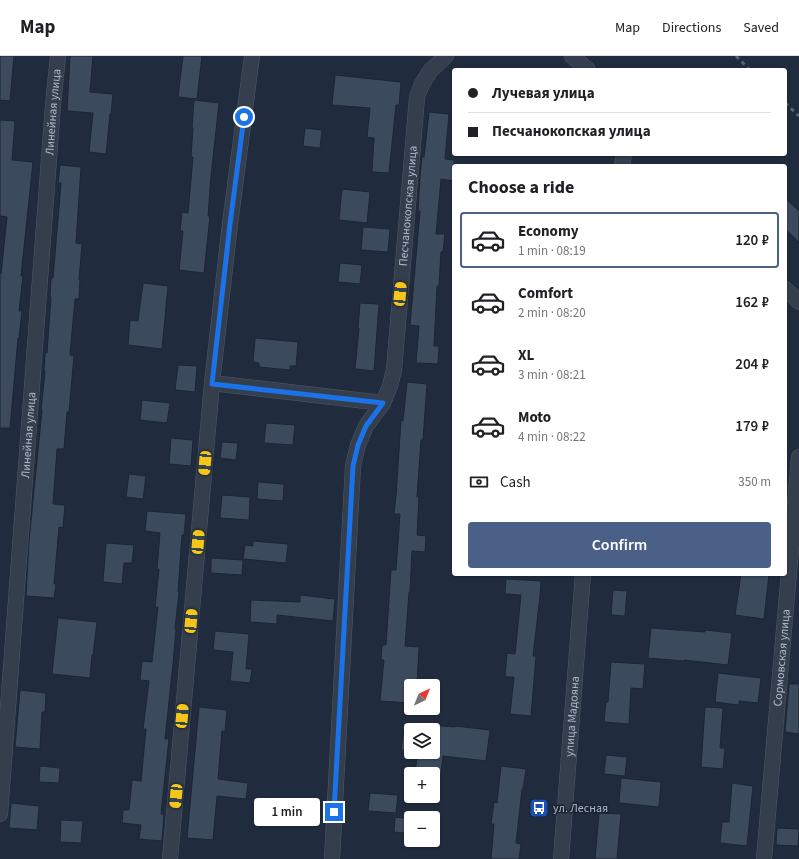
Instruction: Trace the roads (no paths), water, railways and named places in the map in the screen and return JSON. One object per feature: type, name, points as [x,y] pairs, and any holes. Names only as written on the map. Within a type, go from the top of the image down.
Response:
[{"type":"street","name":"Линейная улица","points":[[0,814],[53,105],[58,56]]},
{"type":"street","points":[[170,859],[212,384],[230,224],[252,56]]},
{"type":"street","name":"Песчанокопская улица","points":[[332,859],[353,466],[358,445],[366,426],[383,403],[390,386],[394,370],[417,97],[422,84],[430,71],[446,56]]},
{"type":"street","points":[[572,56],[586,68]]},
{"type":"street","points":[[787,291],[799,302]]},
{"type":"street","points":[[212,384],[383,403]]},
{"type":"street","name":"Сормовская улица","points":[[764,859],[799,457]]},
{"type":"street","name":"улица Мадояна","points":[[561,859],[583,576]]},
{"type":"railway","points":[[736,56],[748,68]]},
{"type":"railway","points":[[787,105],[799,116]]},
{"type":"place","name":"ул. Лесная","points":[[539,808]]}]
